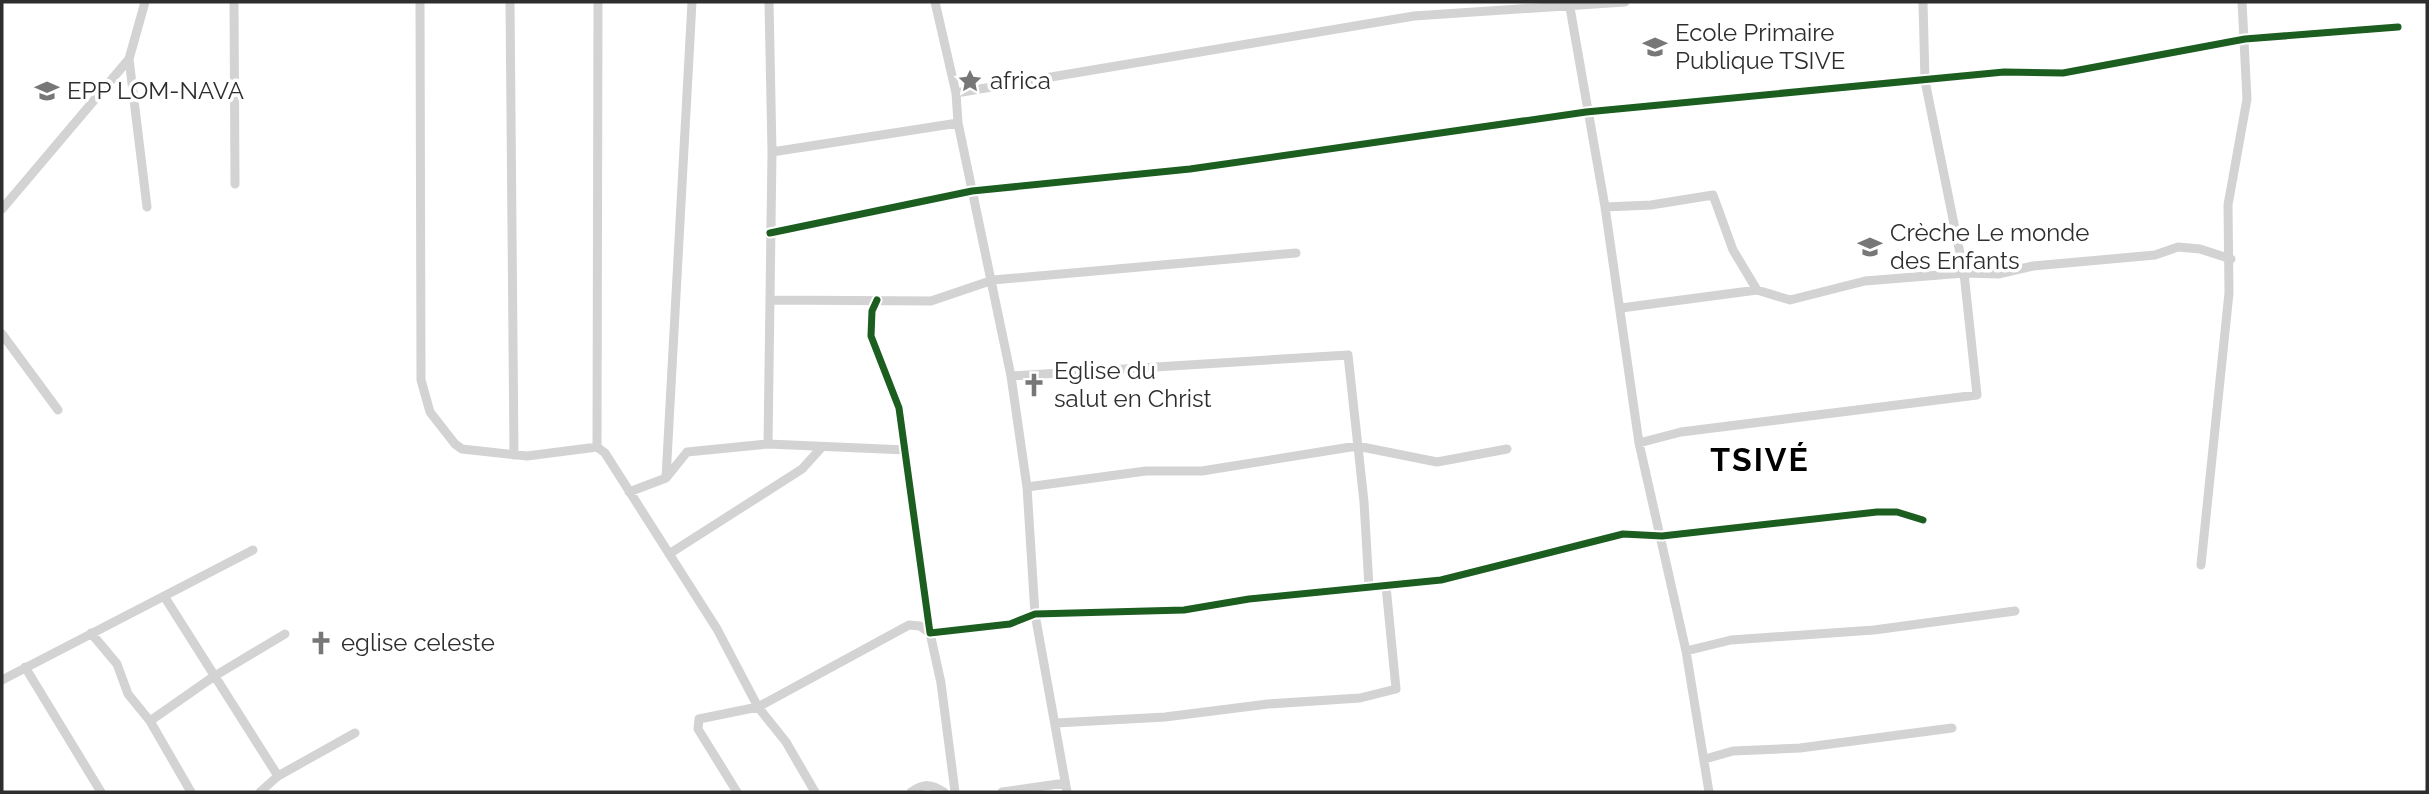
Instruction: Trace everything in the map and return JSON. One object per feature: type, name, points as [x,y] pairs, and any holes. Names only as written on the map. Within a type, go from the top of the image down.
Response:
[{"type":"street","points":[[145,2],[129,59],[147,206]]},
{"type":"street","points":[[234,2],[235,184]]},
{"type":"street","points":[[420,2],[419,276],[421,380],[425,401],[455,444],[462,449],[514,455],[547,454],[597,447]]},
{"type":"street","points":[[510,2],[514,455]]},
{"type":"street","points":[[598,2],[597,447],[717,629],[758,707],[786,742],[815,792]]},
{"type":"street","points":[[666,478],[692,2]]},
{"type":"street","points":[[768,444],[772,152],[769,2]]},
{"type":"street","points":[[935,2],[956,93],[958,124],[993,280],[1011,376],[1027,487],[1035,614],[1066,788],[1002,792]]},
{"type":"street","points":[[956,93],[1414,16],[1570,3],[1625,2]]},
{"type":"street","points":[[1639,443],[1681,432],[1977,395],[1964,273],[1925,81],[1923,2]]},
{"type":"street","points":[[2201,565],[2231,259],[2228,205],[2247,99],[2242,2]]},
{"type":"street","points":[[1570,3],[1586,112],[1621,308],[1639,443],[1686,650],[1709,792]]},
{"type":"street","points":[[770,233],[972,191],[1190,169],[1586,112],[2004,72],[2063,73],[2245,38],[2398,27]]},
{"type":"street","points":[[2,209],[129,59]]},
{"type":"street","points":[[772,152],[958,124]]},
{"type":"street","points":[[1605,207],[1651,205],[1713,195],[1733,250],[1757,290]]},
{"type":"street","points":[[1621,308],[1757,290],[1790,300],[1865,281],[1964,273],[1998,274],[2033,266],[2155,255],[2178,247],[2200,248],[2231,259]]},
{"type":"street","points":[[770,300],[931,301],[993,280],[1296,253]]},
{"type":"street","points":[[877,300],[872,311],[871,336],[900,408],[930,633],[941,683],[955,792]]},
{"type":"street","points":[[2,334],[58,410]]},
{"type":"street","points":[[1011,376],[1348,355],[1369,587]]},
{"type":"street","points":[[629,492],[666,478],[687,452],[768,444],[906,450]]},
{"type":"street","points":[[1027,487],[1146,471],[1202,471],[1357,446],[1437,462],[1507,449]]},
{"type":"street","points":[[669,554],[802,469],[821,447]]},
{"type":"street","points":[[737,792],[697,723],[699,719],[758,707],[909,625],[920,626],[930,633],[1010,624],[1035,614],[1184,610],[1249,599],[1440,580],[1623,534],[1662,536],[1877,512],[1897,512],[1923,520]]},
{"type":"street","points":[[2,680],[253,550]]},
{"type":"street","points":[[1056,723],[1165,718],[1268,704],[1360,698],[1396,689],[1386,586]]},
{"type":"street","points":[[164,596],[278,776]]},
{"type":"street","points":[[1686,650],[1731,640],[1874,630],[2015,611]]},
{"type":"street","points":[[91,634],[117,664],[128,694],[150,721],[191,792]]},
{"type":"street","points":[[150,721],[213,677],[285,634]]},
{"type":"street","points":[[25,667],[101,792]]},
{"type":"street","points":[[1705,759],[1732,751],[1800,748],[1952,728]]},
{"type":"street","points":[[260,792],[278,776],[355,733]]},
{"type":"street","points":[[911,792],[923,785],[932,785],[944,792]]},
{"type":"cycle path","points":[[770,233],[972,191],[1190,169],[1586,112],[2004,72],[2063,73],[2245,39],[2398,27]]},
{"type":"cycle path","points":[[877,300],[872,311],[871,336],[899,408],[930,633],[1010,624],[1035,614],[1184,610],[1249,599],[1441,580],[1623,534],[1662,536],[1877,512],[1897,512],[1923,520]]},
{"type":"place","name":"Ecole Primaire Publique TSIVE","points":[[1655,47]]},
{"type":"place","name":"africa","points":[[970,81]]},
{"type":"place","name":"EPP LOM-NAVA","points":[[47,91]]},
{"type":"place","name":"Crèche Le monde des Enfants","points":[[1870,247]]},
{"type":"place","name":"Eglise du salut en Christ","points":[[1034,385]]},
{"type":"place","name":"eglise celeste","points":[[321,643]]},
{"type":"district","name":"TSIVÉ","points":[[1760,460]]}]
